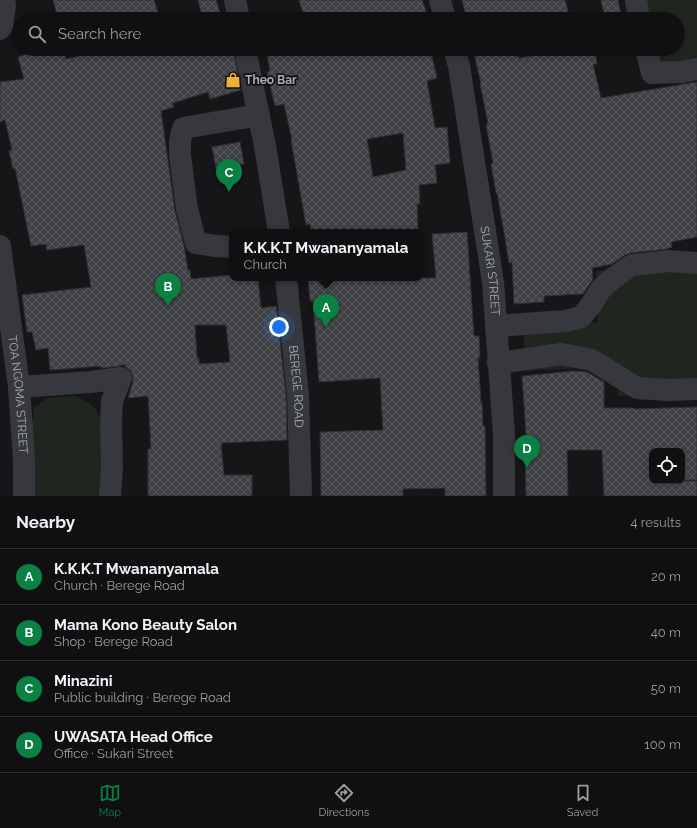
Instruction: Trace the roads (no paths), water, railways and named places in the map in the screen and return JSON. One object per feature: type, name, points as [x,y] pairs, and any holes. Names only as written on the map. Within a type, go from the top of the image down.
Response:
[{"type":"street","points":[[0,29],[2,26],[5,5],[4,0]]},
{"type":"street","points":[[235,0],[238,12]]},
{"type":"street","points":[[440,0],[444,12]]},
{"type":"street","points":[[636,0],[638,12]]},
{"type":"street","points":[[246,56],[265,146],[279,229]]},
{"type":"street","name":"SUKARI STREET","points":[[456,56],[459,66],[493,282],[504,435],[504,496]]},
{"type":"street","points":[[648,56],[652,73],[682,72],[697,69]]},
{"type":"street","points":[[229,247],[196,242],[187,209],[180,155],[180,141],[184,128],[259,115]]},
{"type":"street","name":"TOA NGOMA STREET","points":[[1,256],[19,387],[24,460],[24,496]]},
{"type":"street","points":[[496,326],[566,321],[581,317],[592,305],[601,290],[612,279],[632,265],[669,261],[697,263]]},
{"type":"street","name":"BEREGE ROAD","points":[[286,281],[298,395],[301,496]]},
{"type":"street","points":[[498,363],[561,354],[592,360],[637,388],[668,390],[697,389]]},
{"type":"street","points":[[19,387],[91,382],[121,378],[112,401],[112,468],[110,496]]},
{"type":"place","name":"Theo Bar","points":[[233,80]]},
{"type":"place","name":"Minazini","points":[[229,192]]},
{"type":"place","name":"Mama Kono Beauty Salon","points":[[168,306]]},
{"type":"place","name":"K.K.K.T Mwananyamala","points":[[326,327]]},
{"type":"place","name":"UWASATA Head Office","points":[[527,468]]}]
